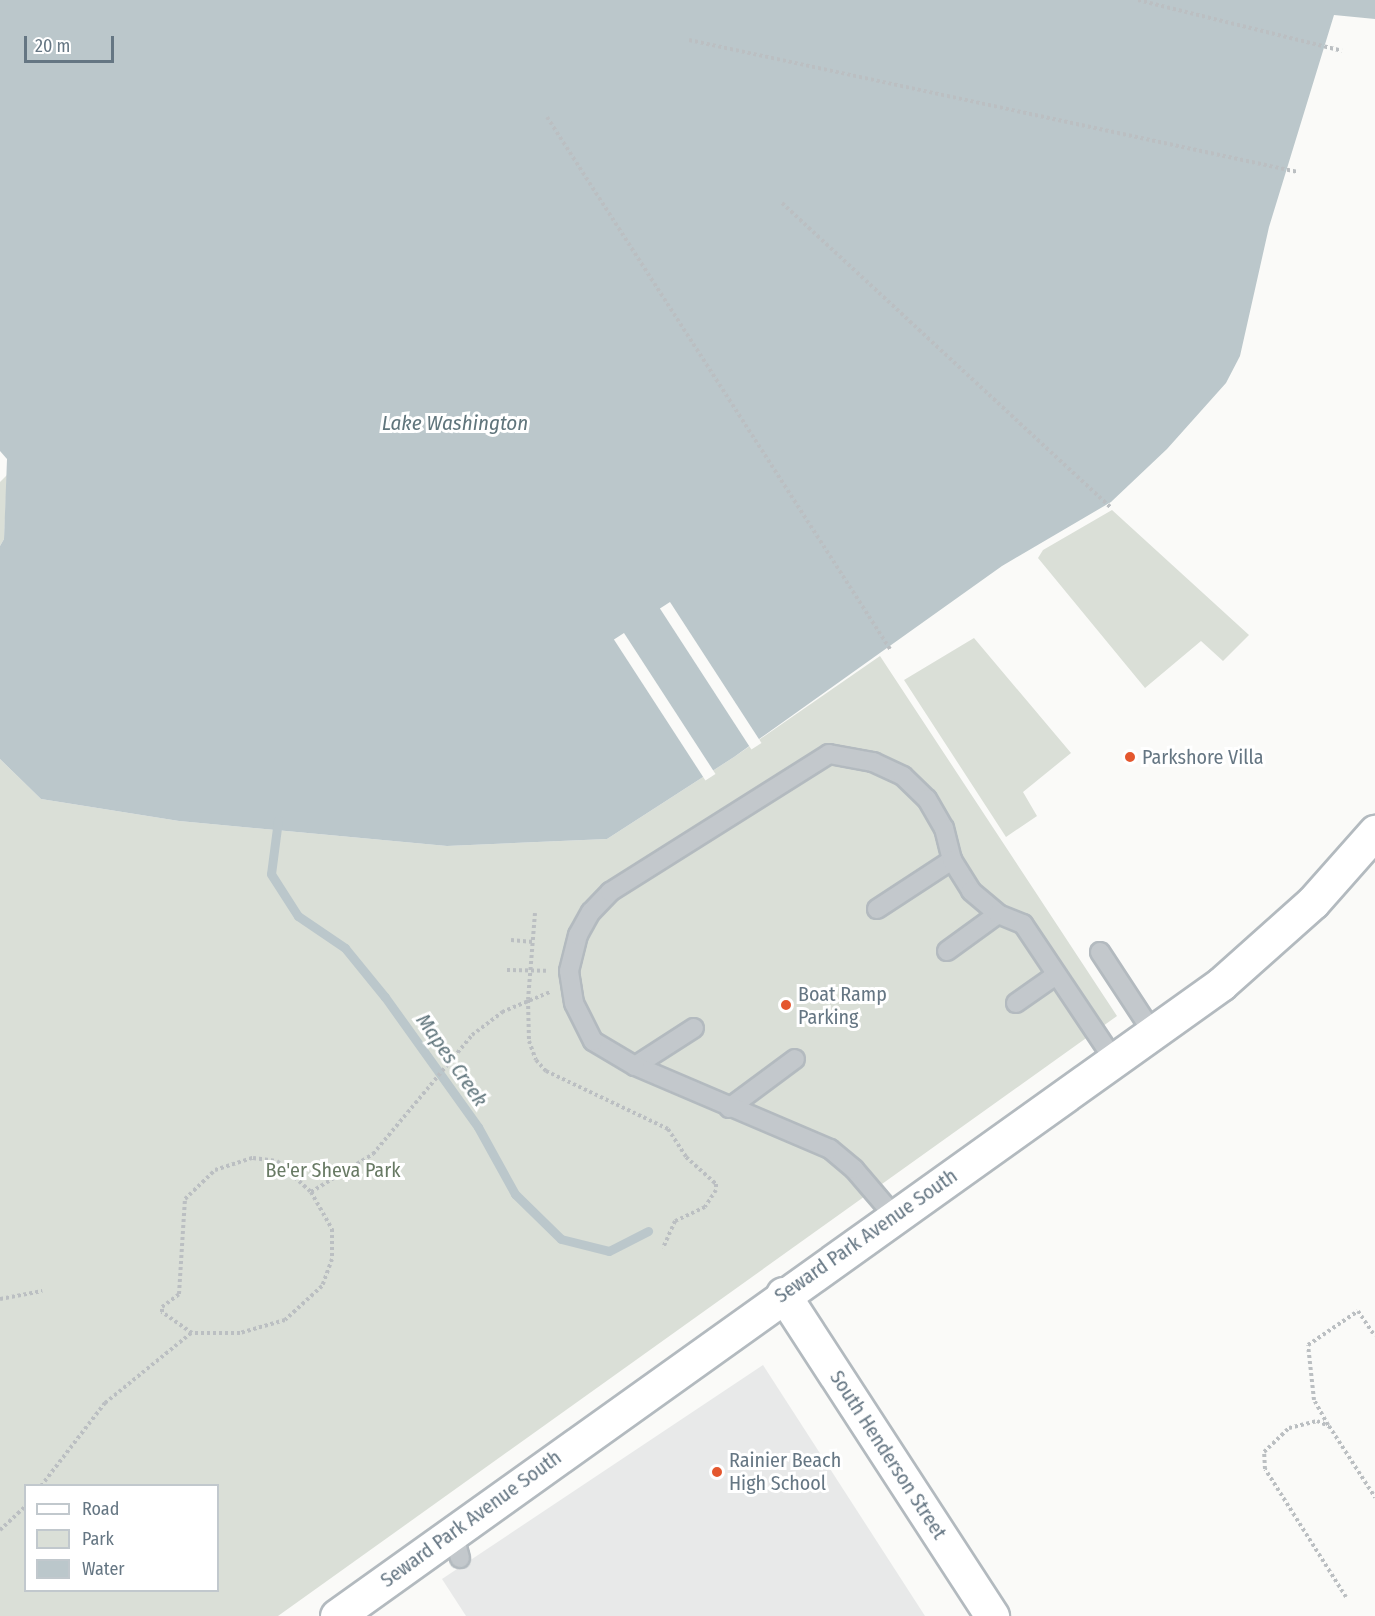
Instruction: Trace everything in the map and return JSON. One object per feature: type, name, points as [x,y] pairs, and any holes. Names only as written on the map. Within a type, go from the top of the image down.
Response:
[{"type":"street","name":"Seward Park Avenue South","points":[[337,1616],[457,1545],[783,1294],[1153,1033],[1268,945],[1313,903],[1375,832]]},
{"type":"street","name":"South Henderson Street","points":[[783,1294],[993,1616]]},
{"type":"lane","points":[[895,1217],[854,1169],[830,1149],[729,1108],[635,1066],[593,1041],[574,1003],[570,978],[578,935],[591,912],[610,892],[830,754],[873,762],[903,776],[927,799],[944,828],[952,860],[971,891],[998,914],[1023,924],[1114,1060]]},
{"type":"lane","points":[[877,909],[952,860]]},
{"type":"lane","points":[[946,951],[998,914]]},
{"type":"lane","points":[[1100,952],[1153,1033]]},
{"type":"lane","points":[[1016,1003],[1056,975]]},
{"type":"lane","points":[[635,1066],[694,1028]]},
{"type":"lane","points":[[729,1108],[795,1059]]},
{"type":"path","points":[[1137,0],[1342,51]]},
{"type":"path","points":[[688,40],[1298,172]]},
{"type":"path","points":[[548,117],[890,649]]},
{"type":"path","points":[[782,203],[1110,507]]},
{"type":"path","points":[[535,913],[528,1000],[531,1050],[546,1071],[663,1125],[673,1133],[686,1157],[713,1179],[716,1190],[712,1197],[698,1211],[675,1221],[663,1248]]},
{"type":"path","points":[[511,940],[533,942]]},
{"type":"path","points":[[507,970],[531,970],[570,978]]},
{"type":"path","points":[[312,1192],[373,1154],[450,1058],[501,1012],[570,978]]},
{"type":"path","points":[[253,1158],[277,1161],[312,1192],[332,1229],[332,1259],[322,1286],[306,1304],[285,1320],[262,1329],[240,1333],[192,1333],[162,1312],[162,1306],[179,1294],[184,1199],[215,1170],[253,1158]]},
{"type":"path","points":[[0,1299],[42,1291]]},
{"type":"path","points":[[1375,1336],[1358,1311],[1308,1345],[1314,1400],[1375,1497]]},
{"type":"path","points":[[42,1484],[105,1403],[192,1333]]},
{"type":"path","points":[[1329,1426],[1317,1421],[1301,1422],[1288,1428],[1264,1452],[1265,1469],[1346,1597]]},
{"type":"path","points":[[0,1530],[24,1508]]},
{"type":"shaded area","name":"Rainier Beach High School","points":[[763,1365],[925,1616],[466,1616],[442,1579]]},
{"type":"green space","points":[[7,475],[4,539],[0,546],[0,482]]},
{"type":"green space","points":[[1112,510],[1249,635],[1223,661],[1201,641],[1145,688],[1038,558],[1043,550]]},
{"type":"green space","points":[[974,638],[1071,753],[1023,792],[1037,816],[1006,837],[904,680]]},
{"type":"green space","name":"Be'er Sheva Park","points":[[880,656],[1117,1016],[278,1616],[0,1616],[0,759],[41,799],[179,821],[447,846],[607,839],[734,757]]},
{"type":"water","name":"Lake Washington","points":[[0,0],[1375,0],[1375,19],[1334,15],[1269,227],[1240,356],[1226,383],[1167,449],[1111,502],[1002,566],[734,757],[607,839],[447,846],[179,821],[41,799],[0,759],[0,546],[4,539],[7,459],[0,451]]},
{"type":"pier","points":[[670,602],[761,743],[751,749],[660,609]]},
{"type":"pier","points":[[624,633],[715,774],[705,780],[614,640]]},
{"type":"waterway","name":"Mapes Creek","points":[[278,820],[271,874],[298,916],[345,948],[385,997],[478,1127],[515,1194],[561,1239],[609,1251],[648,1231]]},
{"type":"place","name":"Parkshore Villa","points":[[1130,757]]},
{"type":"place","name":"Boat Ramp Parking","points":[[786,1005]]},
{"type":"place","name":"Rainier Beach High School","points":[[717,1472]]}]
